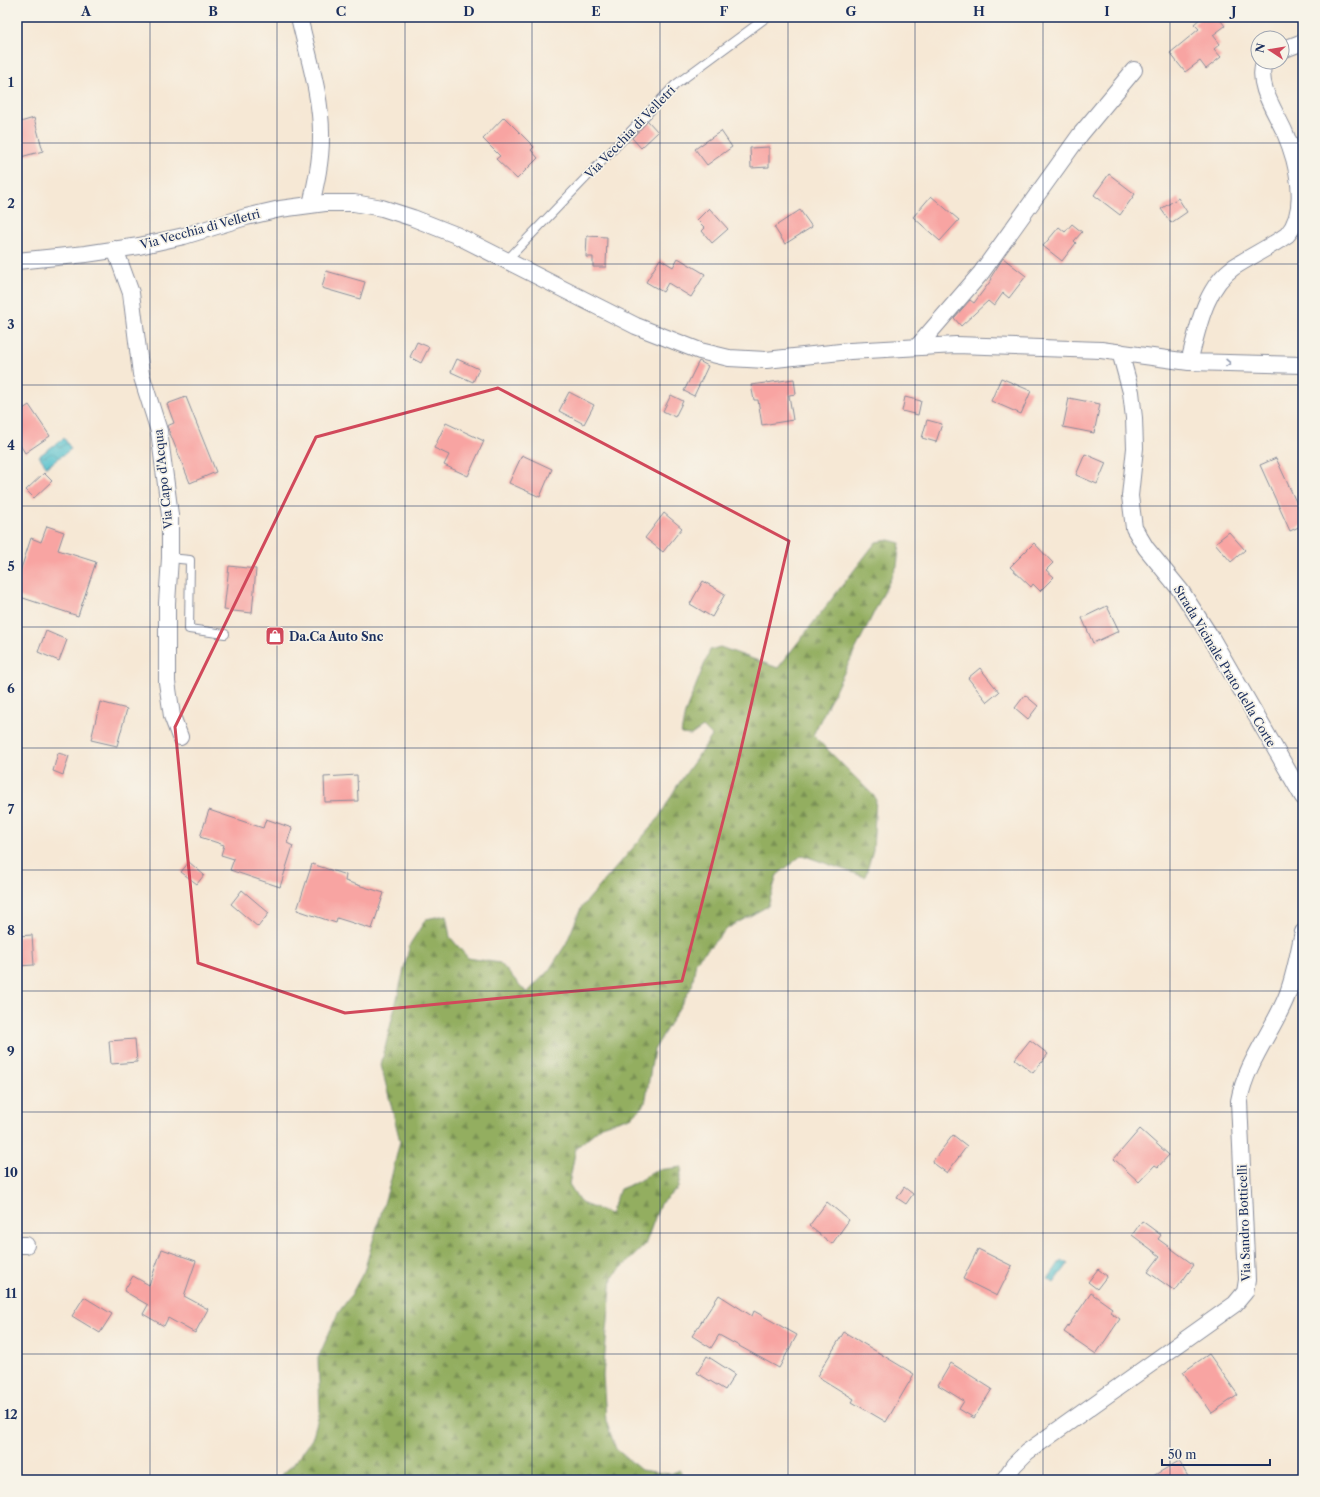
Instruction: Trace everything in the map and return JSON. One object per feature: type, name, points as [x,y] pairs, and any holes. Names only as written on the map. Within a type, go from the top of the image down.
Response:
[{"type":"street","points":[[300,17],[318,103],[321,131],[319,164],[311,205]]},
{"type":"street","points":[[1290,47],[1303,42]]},
{"type":"street","points":[[917,347],[981,273],[1080,135],[1134,70]]},
{"type":"street","points":[[1189,362],[1205,306],[1219,281],[1235,266],[1287,235],[1292,228],[1298,210],[1298,188],[1295,164],[1288,140],[1262,80],[1263,70]]},
{"type":"street","name":"Via Vecchia di Velletri","points":[[17,261],[115,250],[184,236],[264,212],[311,205],[354,203],[393,211],[456,235],[642,329],[694,349],[721,357],[745,360],[766,360],[850,350],[956,345],[1120,352],[1189,362],[1303,365]]},
{"type":"street","name":"Via Capo d'Acqua","points":[[115,250],[131,293],[141,374],[159,431],[170,515],[166,676],[172,716],[180,737]]},
{"type":"street","name":"Strada Vicinale Prato della Corte","points":[[1120,352],[1130,388],[1134,418],[1135,448],[1130,496],[1134,528],[1146,548],[1181,591],[1212,639],[1303,797]]},
{"type":"street","name":"Via Sandro Botticelli","points":[[1004,1480],[1014,1465],[1027,1452],[1235,1304],[1243,1294],[1247,1280],[1239,1101],[1247,1074],[1289,992],[1303,932]]},
{"type":"lane","name":"Via Vecchia di Velletri","points":[[506,261],[675,85],[767,17]]},
{"type":"lane","points":[[170,558],[190,560],[189,629],[225,634]]},
{"type":"highlighted area","points":[[498,388],[789,541],[737,766],[682,981],[345,1013],[198,963],[175,727],[316,437]]},
{"type":"green space","points":[[889,540],[900,543],[897,566],[813,735],[876,798],[873,850],[865,877],[802,855],[777,875],[768,906],[728,928],[696,961],[692,986],[654,1050],[645,1104],[633,1116],[602,1126],[576,1148],[569,1184],[581,1203],[610,1214],[620,1189],[635,1183],[657,1170],[682,1167],[678,1188],[660,1204],[645,1245],[612,1277],[603,1375],[606,1421],[616,1449],[641,1470],[670,1474],[680,1470],[685,1480],[275,1480],[293,1465],[312,1439],[320,1411],[318,1358],[338,1313],[350,1297],[364,1271],[390,1183],[400,1141],[381,1065],[410,944],[426,919],[446,915],[450,937],[468,958],[500,963],[527,993],[549,970],[566,944],[581,908],[658,819],[677,786],[712,736],[703,727],[691,735],[681,734],[685,713],[710,650],[720,647],[778,668],[876,542]]},
{"type":"water","points":[[64,438],[71,449],[47,467],[39,456]]},
{"type":"water","points":[[1061,1260],[1068,1264],[1054,1283],[1048,1279]]},
{"type":"building","points":[[1202,17],[1218,17],[1225,26],[1213,35],[1220,44],[1214,49],[1221,57],[1206,69],[1200,61],[1185,72],[1170,53],[1199,29],[1194,24]]},
{"type":"building","points":[[504,117],[534,147],[531,150],[538,158],[517,179],[496,159],[500,156],[483,139]]},
{"type":"building","points":[[34,118],[43,151],[17,158],[17,123]]},
{"type":"building","points":[[648,121],[658,132],[641,148],[632,138]]},
{"type":"building","points":[[721,131],[732,147],[707,165],[695,149]]},
{"type":"building","points":[[769,147],[769,167],[751,168],[750,148]]},
{"type":"building","points":[[1109,174],[1135,194],[1120,215],[1094,195]]},
{"type":"building","points":[[931,196],[959,220],[940,241],[913,217]]},
{"type":"building","points":[[1178,198],[1187,212],[1171,223],[1161,209]]},
{"type":"building","points":[[709,208],[728,229],[712,243],[702,231],[705,228],[697,220]]},
{"type":"building","points":[[800,210],[812,227],[785,244],[774,227]]},
{"type":"building","points":[[1072,224],[1082,232],[1074,241],[1076,243],[1062,261],[1043,246],[1059,227],[1065,232]]},
{"type":"building","points":[[587,236],[607,237],[606,267],[593,267],[593,257],[586,257]]},
{"type":"building","points":[[678,258],[705,274],[691,297],[668,283],[663,292],[646,282],[660,259],[673,267]]},
{"type":"building","points":[[1003,258],[1026,276],[1009,298],[1003,293],[994,306],[988,301],[961,326],[954,318],[970,300],[974,303],[992,279],[991,277]]},
{"type":"building","points":[[326,271],[365,282],[360,299],[322,288]]},
{"type":"building","points":[[417,342],[429,347],[421,363],[410,357]]},
{"type":"building","points":[[457,359],[479,369],[473,382],[451,372]]},
{"type":"building","points":[[699,361],[708,366],[694,396],[684,391]]},
{"type":"building","points":[[1001,378],[1031,391],[1021,414],[991,401]]},
{"type":"building","points":[[794,379],[796,394],[789,395],[793,420],[762,425],[758,400],[754,400],[751,385]]},
{"type":"building","points":[[569,392],[594,405],[584,424],[559,411]]},
{"type":"building","points":[[671,395],[683,401],[675,417],[663,411]]},
{"type":"building","points":[[186,397],[216,472],[190,483],[167,426],[174,423],[167,404]]},
{"type":"building","points":[[905,397],[921,401],[918,415],[902,411]]},
{"type":"building","points":[[1069,398],[1100,404],[1094,433],[1063,427]]},
{"type":"building","points":[[29,405],[50,436],[25,453],[17,440],[17,413]]},
{"type":"building","points":[[927,420],[942,424],[936,442],[922,438]]},
{"type":"building","points":[[446,423],[484,441],[468,476],[444,465],[449,455],[434,448]]},
{"type":"building","points":[[1085,454],[1106,463],[1097,484],[1076,475]]},
{"type":"building","points":[[522,455],[552,469],[540,497],[509,483]]},
{"type":"building","points":[[1276,458],[1303,517],[1303,525],[1290,531],[1260,465]]},
{"type":"building","points":[[44,473],[52,481],[34,498],[26,490]]},
{"type":"building","points":[[664,513],[682,528],[663,552],[645,538]]},
{"type":"building","points":[[47,526],[64,532],[58,550],[96,562],[78,616],[17,596],[17,581],[31,538],[41,542]]},
{"type":"building","points":[[1229,532],[1245,550],[1231,562],[1215,543]]},
{"type":"building","points":[[1034,543],[1053,563],[1046,570],[1054,577],[1040,591],[1033,584],[1031,587],[1010,567]]},
{"type":"building","points":[[229,566],[256,569],[252,613],[224,610]]},
{"type":"building","points":[[703,581],[725,594],[712,617],[690,604]]},
{"type":"building","points":[[1107,606],[1119,631],[1093,643],[1082,618]]},
{"type":"building","points":[[46,631],[67,640],[59,661],[38,652]]},
{"type":"building","points":[[980,668],[999,692],[987,702],[968,678]]},
{"type":"building","points":[[1025,695],[1038,706],[1028,719],[1015,708]]},
{"type":"building","points":[[100,702],[127,709],[117,746],[91,740]]},
{"type":"building","points":[[58,753],[69,756],[63,775],[53,771]]},
{"type":"building","points":[[357,775],[358,801],[325,802],[324,777]]},
{"type":"building","points":[[209,810],[263,828],[266,819],[292,828],[287,843],[293,846],[280,887],[230,870],[234,859],[221,855],[224,845],[200,837]]},
{"type":"building","points":[[189,862],[204,875],[197,884],[181,872]]},
{"type":"building","points":[[312,864],[346,875],[345,881],[384,893],[372,929],[337,918],[336,923],[297,910]]},
{"type":"building","points":[[242,890],[269,913],[258,927],[231,904]]},
{"type":"building","points":[[32,935],[34,965],[17,966],[17,936]]},
{"type":"building","points":[[135,1039],[137,1062],[111,1064],[109,1041]]},
{"type":"building","points":[[1030,1040],[1048,1054],[1033,1073],[1015,1059]]},
{"type":"building","points":[[1140,1129],[1169,1155],[1158,1167],[1155,1165],[1139,1182],[1114,1159]]},
{"type":"building","points":[[953,1135],[967,1146],[947,1173],[932,1162]]},
{"type":"building","points":[[904,1187],[913,1194],[906,1204],[897,1198]]},
{"type":"building","points":[[827,1202],[849,1220],[832,1244],[809,1226]]},
{"type":"building","points":[[1142,1221],[1161,1235],[1158,1239],[1194,1265],[1175,1291],[1148,1272],[1160,1256],[1132,1235]]},
{"type":"building","points":[[162,1249],[196,1261],[184,1296],[208,1309],[195,1333],[168,1318],[164,1326],[143,1314],[148,1305],[124,1291],[133,1276],[149,1285]]},
{"type":"building","points":[[978,1249],[1012,1266],[997,1296],[963,1279]]},
{"type":"building","points":[[1098,1269],[1107,1276],[1097,1289],[1088,1282]]},
{"type":"building","points":[[1091,1293],[1112,1308],[1110,1312],[1120,1319],[1096,1354],[1064,1332]]},
{"type":"building","points":[[719,1295],[752,1316],[754,1311],[797,1335],[779,1368],[719,1335],[711,1348],[692,1336]]},
{"type":"building","points":[[84,1297],[112,1314],[100,1333],[72,1316]]},
{"type":"building","points":[[844,1332],[914,1374],[886,1422],[852,1402],[854,1399],[817,1376]]},
{"type":"building","points":[[1209,1354],[1238,1395],[1212,1413],[1183,1372]]},
{"type":"building","points":[[707,1356],[735,1374],[725,1390],[697,1373]]},
{"type":"building","points":[[951,1363],[992,1389],[974,1418],[959,1409],[964,1401],[938,1385]]},
{"type":"building","points":[[1179,1461],[1190,1480],[1146,1480]]},
{"type":"place","name":"Da.Ca Auto Snc","points":[[275,636]]}]
